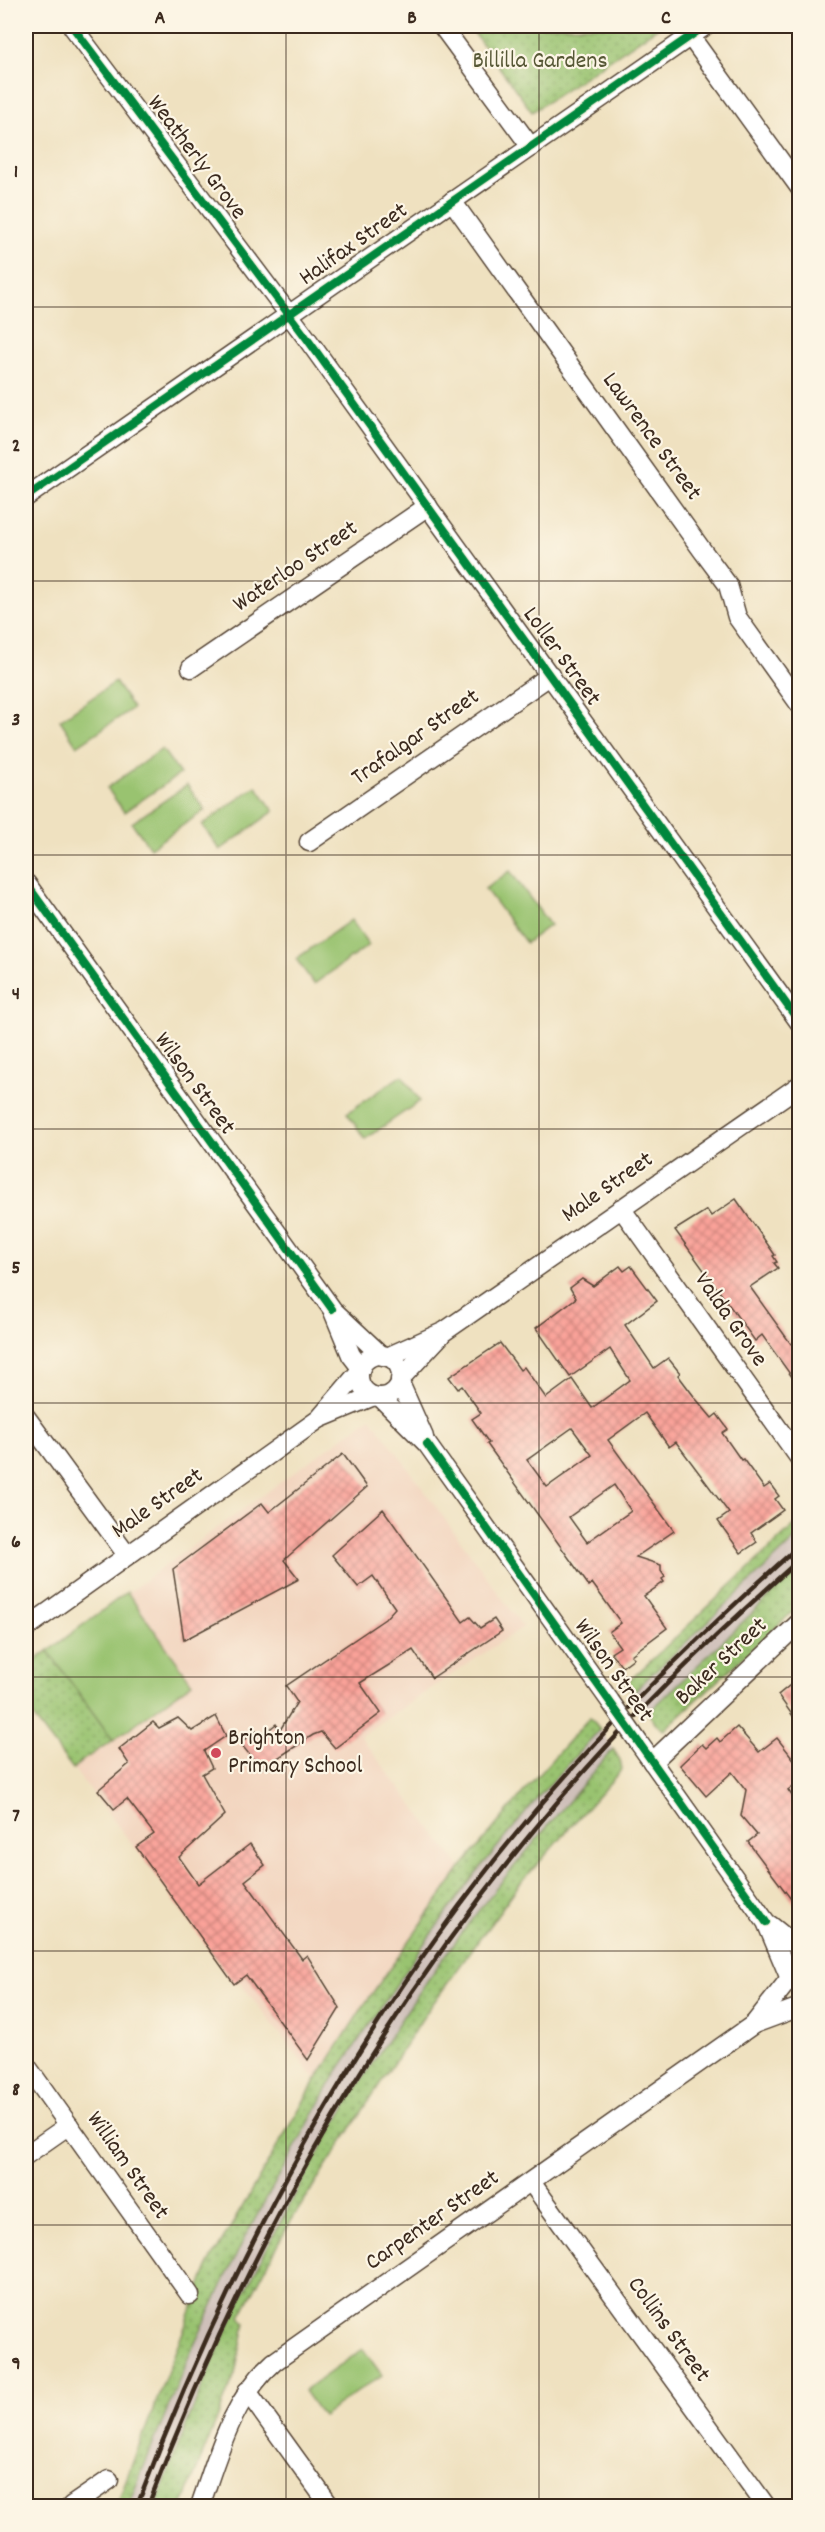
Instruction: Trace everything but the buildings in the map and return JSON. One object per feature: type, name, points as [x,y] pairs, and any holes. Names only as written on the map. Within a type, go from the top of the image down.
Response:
[{"type":"street","name":"Weatherly Grove","points":[[72,26],[289,314]]},
{"type":"street","points":[[442,26],[531,147]]},
{"type":"street","name":"Halifax Street","points":[[26,497],[705,26]]},
{"type":"street","points":[[690,36],[800,188]]},
{"type":"street","name":"Lawrence Street","points":[[452,201],[702,550],[723,575],[737,617],[800,705]]},
{"type":"street","name":"Loller Street","points":[[289,314],[800,1023]]},
{"type":"street","name":"Waterloo Street","points":[[191,668],[428,506]]},
{"type":"street","name":"Trafalgar Street","points":[[309,842],[551,675]]},
{"type":"street","name":"Wilson Street","points":[[26,883],[332,1309],[385,1356]]},
{"type":"street","name":"Male Street","points":[[385,1356],[445,1331],[800,1085]]},
{"type":"street","name":"Valda Grove","points":[[621,1208],[800,1459]]},
{"type":"street","name":"Wilson Street","points":[[332,1309],[351,1355],[360,1370]]},
{"type":"street","name":"Male Street","points":[[400,1381],[445,1331]]},
{"type":"street","points":[[385,1356],[398,1365],[400,1381],[392,1393],[377,1397],[360,1384],[360,1370],[370,1358],[385,1356]]},
{"type":"street","name":"Male Street","points":[[319,1419],[360,1370]]},
{"type":"street","name":"Wilson Street","points":[[400,1381],[427,1444]]},
{"type":"street","name":"Wilson Street","points":[[377,1397],[427,1444],[766,1922],[792,1973],[792,1997],[800,2005]]},
{"type":"street","name":"Male Street","points":[[26,1628],[319,1419],[377,1397]]},
{"type":"street","points":[[26,1417],[127,1555]]},
{"type":"street","name":"Baker Street","points":[[652,1762],[800,1622]]},
{"type":"street","name":"Wilson Street","points":[[766,1922],[800,1949]]},
{"type":"street","name":"Carpenter Street","points":[[754,2024],[792,1973]]},
{"type":"street","name":"Carpenter Street","points":[[200,2506],[220,2448],[247,2391],[257,2377],[274,2361],[754,2024],[800,2005]]},
{"type":"street","name":"William Street","points":[[26,2065],[190,2295]]},
{"type":"street","points":[[26,2155],[69,2125]]},
{"type":"street","name":"Collins Street","points":[[531,2182],[766,2506]]},
{"type":"street","points":[[247,2391],[330,2506]]},
{"type":"street","points":[[71,2506],[109,2480]]},
{"type":"shaded area","name":"Brighton Primary School","points":[[371,1417],[523,1627],[360,1736],[461,1868],[366,2002],[316,2080],[26,1708],[26,1666]]},
{"type":"shaded area","points":[[799,1536],[799,1568],[648,1713],[632,1693]]},
{"type":"shaded area","points":[[600,1729],[613,1749],[481,1908],[384,2047],[327,2141],[274,2238],[209,2372],[175,2450],[156,2506],[128,2506],[189,2356],[245,2237],[336,2074],[426,1941],[476,1873],[541,1794]]},
{"type":"green space","name":"Billilla Gardens","points":[[469,26],[660,26],[532,112]]},
{"type":"green space","points":[[115,682],[133,708],[77,746],[60,720]]},
{"type":"green space","points":[[162,749],[180,774],[124,812],[107,788]]},
{"type":"green space","points":[[187,785],[205,810],[150,848],[132,823]]},
{"type":"green space","points":[[256,786],[274,811],[220,850],[202,825]]},
{"type":"green space","points":[[510,871],[550,925],[526,943],[485,889]]},
{"type":"green space","points":[[351,920],[369,945],[314,984],[296,959]]},
{"type":"green space","points":[[402,1075],[420,1101],[365,1139],[347,1113]]},
{"type":"green space","points":[[799,1521],[799,1536],[632,1693],[626,1684]]},
{"type":"green space","points":[[799,1568],[799,1606],[664,1730],[658,1726],[648,1713]]},
{"type":"green space","points":[[127,1592],[192,1683],[113,1740],[48,1651]]},
{"type":"green space","points":[[48,1651],[113,1740],[73,1769],[26,1708],[26,1667]]},
{"type":"green space","points":[[590,1717],[600,1729],[541,1794],[476,1873],[426,1941],[336,2074],[245,2237],[189,2356],[128,2506],[116,2506],[209,2264],[316,2080],[366,2002],[461,1868],[530,1784]]},
{"type":"green space","points":[[613,1749],[620,1760],[622,1769],[518,1886],[426,2013],[289,2224],[240,2317],[245,2324],[235,2374],[182,2506],[156,2506],[185,2427],[219,2349],[296,2194],[339,2118],[384,2045],[482,1906]]},
{"type":"green space","points":[[363,2349],[382,2375],[322,2416],[304,2391]]},
{"type":"railway","points":[[137,2506],[178,2403],[224,2302],[274,2202],[328,2105],[386,2010],[450,1919],[518,1832],[591,1748],[693,1644],[800,1545]]},
{"type":"railway","points":[[148,2506],[188,2406],[233,2307],[281,2211],[334,2117],[391,2025],[452,1936],[517,1851],[587,1768],[690,1660],[800,1559]]},
{"type":"cycle path","points":[[72,26],[305,336],[800,1023]]},
{"type":"cycle path","points":[[26,497],[705,26]]},
{"type":"cycle path","points":[[26,883],[332,1309]]},
{"type":"cycle path","points":[[427,1444],[766,1922]]},
{"type":"place","name":"Brighton Primary School","points":[[216,1753]]}]
